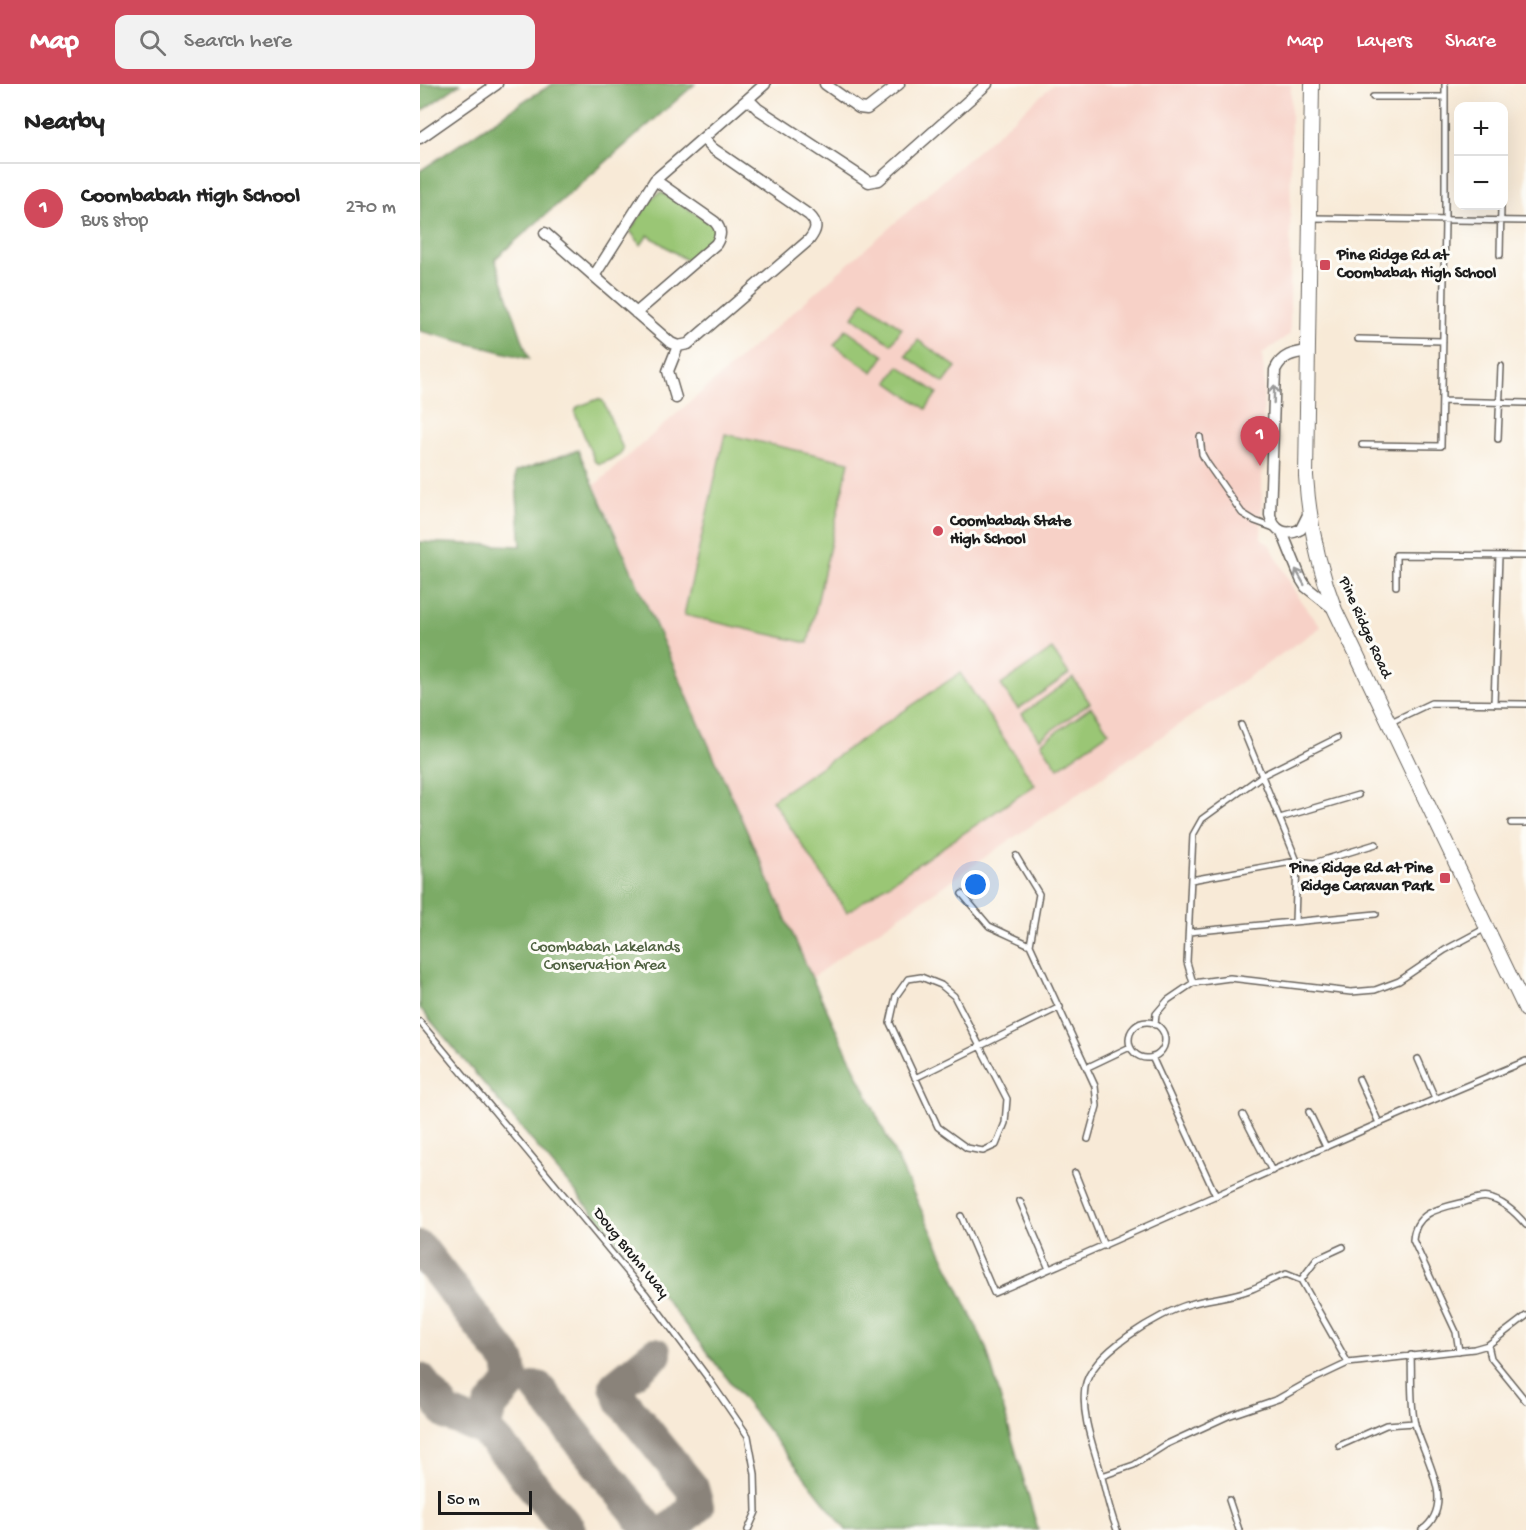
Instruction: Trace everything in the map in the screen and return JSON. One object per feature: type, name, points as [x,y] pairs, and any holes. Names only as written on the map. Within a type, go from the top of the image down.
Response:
[{"type":"street","points":[[420,138],[497,84]]},
{"type":"street","points":[[594,276],[655,180],[765,84]]},
{"type":"street","points":[[825,84],[860,108],[867,110],[899,84]]},
{"type":"street","points":[[748,99],[758,110],[868,182],[879,180],[987,84]]},
{"type":"street","name":"Pine Ridge Road","points":[[1312,84],[1306,476],[1309,513],[1321,572],[1335,610],[1526,1010]]},
{"type":"street","points":[[545,233],[671,344],[678,346],[688,344],[809,240],[816,230],[815,222],[809,215],[712,148],[703,138]]},
{"type":"street","points":[[636,313],[716,244],[721,233],[715,222],[655,180]]},
{"type":"street","points":[[676,398],[668,371],[678,346]]},
{"type":"street","points":[[1308,351],[1292,353],[1283,358],[1275,370],[1270,515],[1306,587],[1335,610]]},
{"type":"street","points":[[1279,530],[1295,532],[1300,529],[1309,513]]},
{"type":"lane","points":[[1362,445],[1441,446],[1445,84]]},
{"type":"lane","points":[[1373,97],[1445,97]]},
{"type":"lane","points":[[1500,255],[1501,210]]},
{"type":"lane","points":[[1309,218],[1526,221]]},
{"type":"lane","points":[[1358,339],[1443,340]]},
{"type":"lane","points":[[1498,439],[1501,366]]},
{"type":"lane","points":[[1442,401],[1526,403]]},
{"type":"lane","points":[[1200,436],[1202,454],[1242,513],[1255,522],[1279,530]]},
{"type":"lane","points":[[1396,586],[1396,555],[1526,556]]},
{"type":"lane","points":[[1494,704],[1499,556]]},
{"type":"lane","points":[[1389,723],[1431,703],[1526,704]]},
{"type":"lane","points":[[1241,724],[1297,861],[1295,922]]},
{"type":"lane","points":[[1193,983],[1187,962],[1193,835],[1202,819],[1263,775],[1337,738]]},
{"type":"lane","points":[[1280,818],[1358,795]]},
{"type":"lane","points":[[1511,823],[1526,823]]},
{"type":"lane","points":[[1191,880],[1297,861],[1314,863],[1376,844]]},
{"type":"lane","points":[[1016,856],[1039,894],[1030,945],[1095,1086],[1097,1106],[1088,1139]]},
{"type":"lane","points":[[962,894],[989,926],[1030,945]]},
{"type":"lane","points":[[1189,932],[1376,914]]},
{"type":"lane","points":[[1155,1025],[1156,1014],[1168,1000],[1193,983],[1230,978],[1351,992],[1375,990],[1399,981],[1460,941],[1486,928]]},
{"type":"lane","points":[[921,977],[941,985],[954,996],[980,1046],[1007,1099],[1005,1123],[996,1144],[983,1151],[967,1148],[938,1127],[890,1023],[896,996],[908,979],[921,977]]},
{"type":"lane","points":[[915,1078],[1060,1007]]},
{"type":"lane","name":"Doug Bruhn Way","points":[[420,1022],[645,1293],[748,1436],[754,1474],[756,1512],[748,1530]]},
{"type":"lane","points":[[1149,1023],[1155,1025],[1163,1034],[1161,1051],[1152,1057],[1139,1056],[1130,1047],[1129,1036],[1137,1025],[1149,1023]]},
{"type":"lane","points":[[1088,1068],[1130,1047]]},
{"type":"lane","points":[[1152,1057],[1216,1196]]},
{"type":"lane","points":[[1418,1059],[1436,1098]]},
{"type":"lane","points":[[961,1216],[994,1293],[1436,1098],[1526,1061]]},
{"type":"lane","points":[[1359,1079],[1379,1123]]},
{"type":"lane","points":[[1309,1112],[1326,1147]]},
{"type":"lane","points":[[1243,1115],[1272,1171]]},
{"type":"lane","points":[[1075,1173],[1104,1246]]},
{"type":"lane","points":[[1459,1351],[1456,1332],[1413,1240],[1414,1228],[1436,1209],[1486,1197],[1508,1206],[1526,1225]]},
{"type":"lane","points":[[1020,1201],[1049,1269]]},
{"type":"lane","points":[[1301,1280],[1317,1259],[1343,1247]]},
{"type":"lane","points":[[1117,1530],[1107,1506],[1085,1417],[1086,1386],[1094,1367],[1105,1354],[1147,1324],[1187,1304],[1251,1290],[1286,1274],[1301,1280],[1348,1363]]},
{"type":"lane","points":[[1101,1476],[1134,1465],[1167,1444],[1228,1416],[1278,1400],[1310,1381],[1348,1363],[1459,1351],[1488,1345],[1526,1316]]},
{"type":"lane","points":[[1488,1345],[1491,1358],[1526,1401]]},
{"type":"lane","points":[[1411,1355],[1415,1423],[1437,1486],[1438,1500],[1437,1513],[1422,1530]]},
{"type":"lane","points":[[1339,1446],[1386,1425],[1415,1423]]},
{"type":"lane","points":[[1229,1500],[1239,1530]]},
{"type":"shaded area","name":"Coombabah State High School","points":[[1054,84],[1291,84],[1290,334],[1262,354],[1264,372],[1261,538],[1270,545],[1299,599],[1321,627],[812,978],[595,485]]},
{"type":"green space","points":[[420,84],[460,84],[420,112]]},
{"type":"green space","points":[[553,84],[695,84],[495,259],[529,359],[420,331],[420,171]]},
{"type":"green space","points":[[661,192],[713,224],[716,231],[714,240],[689,262],[648,235],[641,245],[630,231],[652,198]]},
{"type":"green space","points":[[864,301],[902,328],[891,344],[853,317]]},
{"type":"green space","points":[[846,329],[884,356],[873,372],[834,345]]},
{"type":"green space","points":[[918,340],[956,367],[944,383],[906,356]]},
{"type":"green space","points":[[899,366],[937,393],[926,409],[888,382]]},
{"type":"green space","points":[[598,399],[603,401],[623,449],[619,456],[600,464],[595,462],[575,413],[577,407]]},
{"type":"green space","points":[[725,434],[849,462],[808,643],[684,615]]},
{"type":"green space","name":"Coombabah Lakelands Conservation Area","points":[[578,450],[812,978],[986,1347],[1038,1530],[846,1530],[658,1290],[420,1008],[420,542],[521,546],[515,472]]},
{"type":"green space","points":[[1052,649],[1069,674],[1018,709],[1001,685]]},
{"type":"green space","points":[[960,673],[1035,785],[847,912],[772,800]]},
{"type":"green space","points":[[1073,678],[1090,703],[1039,739],[1022,714]]},
{"type":"green space","points":[[1091,707],[1109,732],[1058,768],[1041,743]]},
{"type":"taxiway","points":[[420,1248],[509,1362],[512,1382],[490,1407],[484,1429]]},
{"type":"taxiway","points":[[655,1354],[616,1386],[622,1401],[692,1488],[697,1506],[670,1530]]},
{"type":"taxiway","points":[[420,1380],[448,1414],[484,1429],[510,1457],[569,1530]]},
{"type":"taxiway","points":[[538,1388],[650,1530]]},
{"type":"place","name":"Pine Ridge Rd at Coombabah High School","points":[[1325,265]]},
{"type":"place","name":"Coombabah High School","points":[[1260,466]]},
{"type":"place","name":"Coombabah State High School","points":[[938,531]]},
{"type":"place","name":"Pine Ridge Rd at Pine Ridge Caravan Park","points":[[1445,878]]}]
